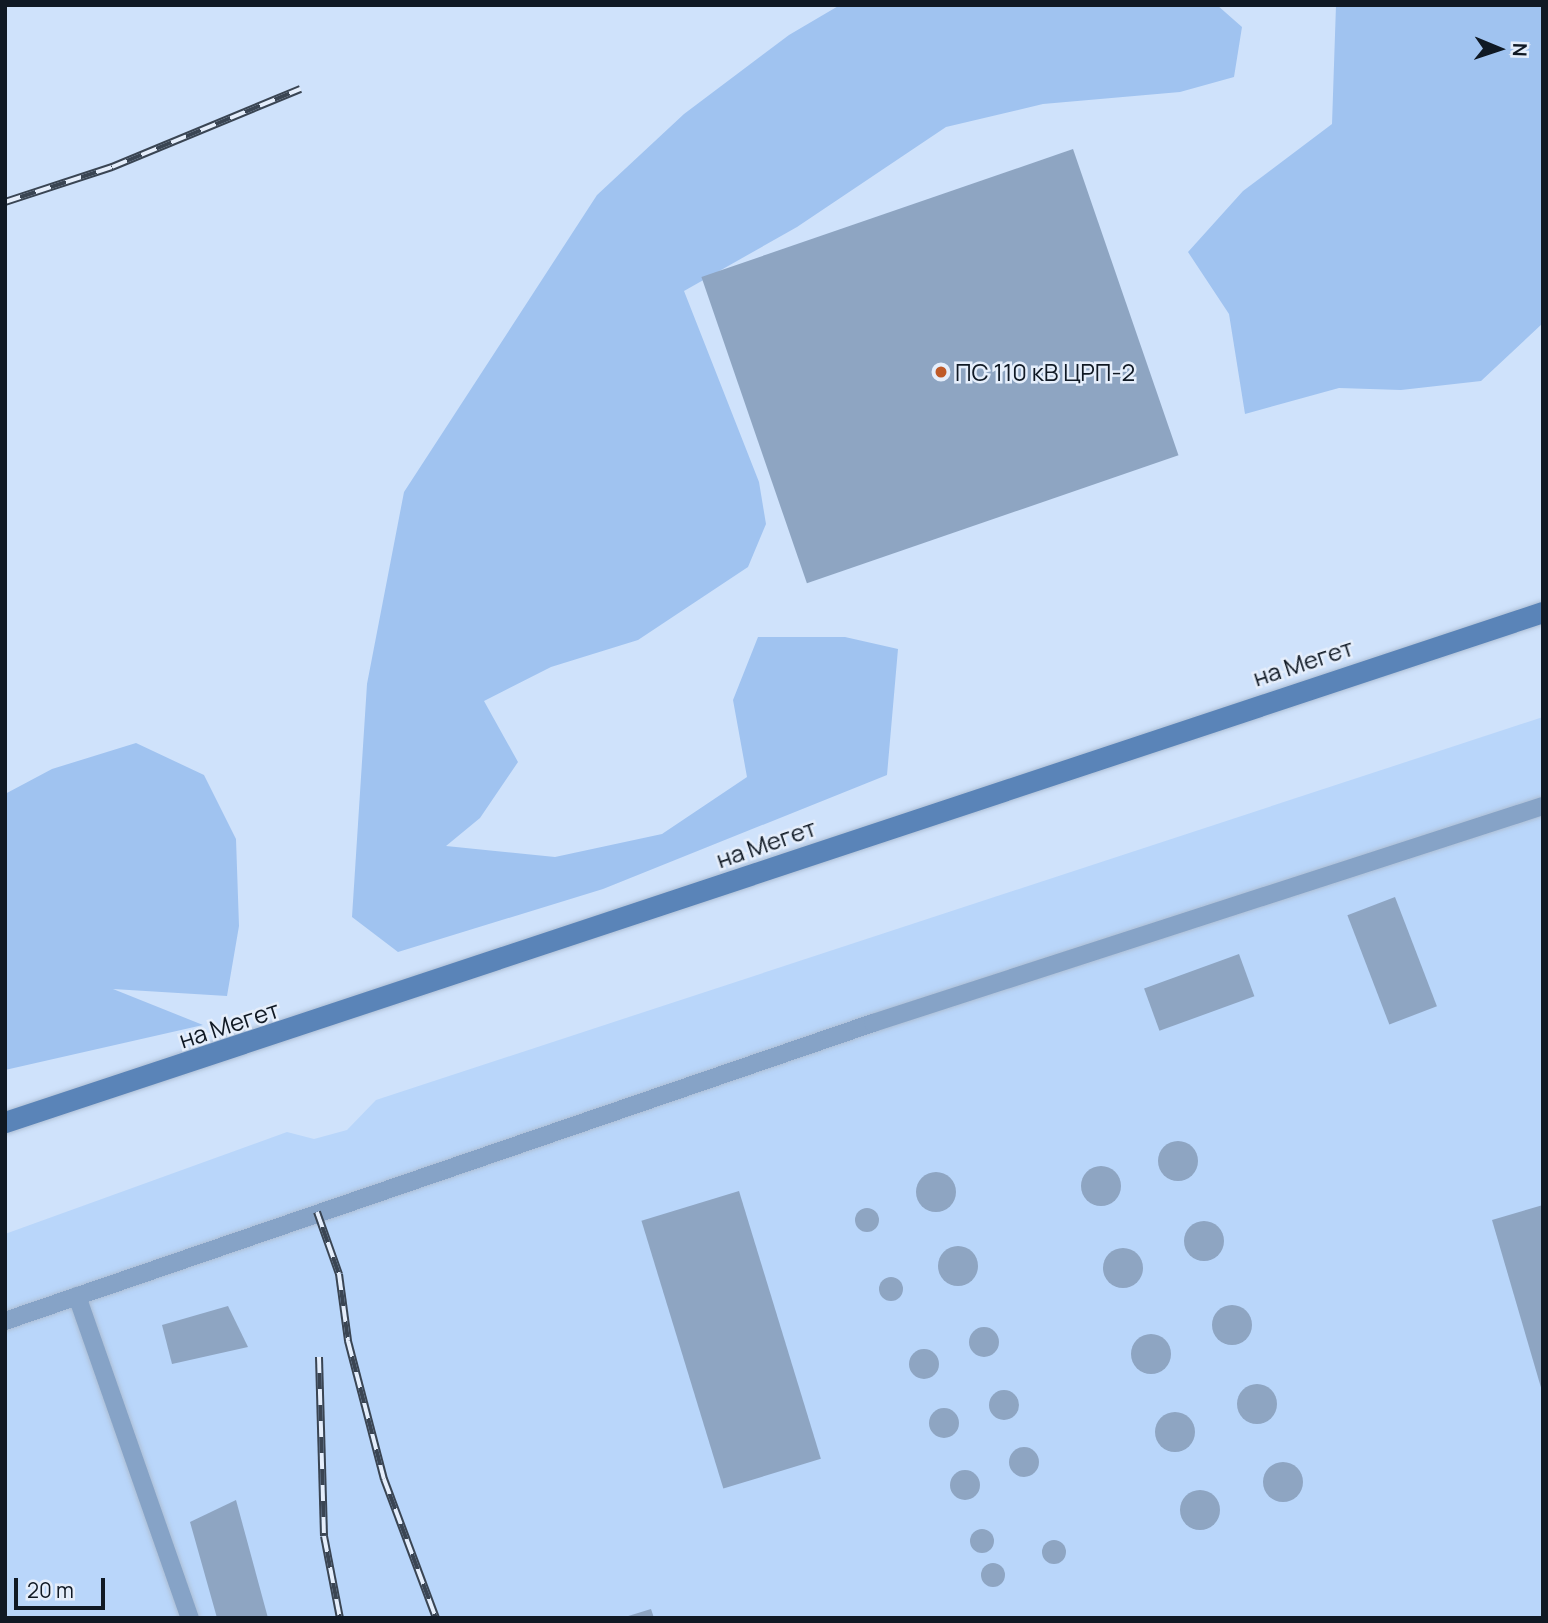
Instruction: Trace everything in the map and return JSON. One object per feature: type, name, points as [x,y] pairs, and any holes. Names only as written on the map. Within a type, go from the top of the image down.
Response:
[{"type":"street","name":"на Мегет","points":[[5,1122],[1543,612]]},
{"type":"lane","points":[[5,1321],[873,1023],[1543,806]]},
{"type":"lane","points":[[77,1296],[190,1618]]},
{"type":"shaded area","points":[[840,5],[1217,5],[1242,27],[1234,77],[1180,92],[1043,104],[946,127],[797,227],[684,291],[759,482],[766,524],[748,567],[638,640],[551,667],[484,701],[518,762],[480,818],[446,846],[555,857],[662,834],[747,777],[733,700],[758,637],[845,637],[898,649],[887,775],[603,889],[398,952],[352,917],[367,684],[404,492],[597,195],[684,114],[789,35]]},
{"type":"shaded area","points":[[1336,5],[1543,5],[1543,323],[1481,381],[1401,390],[1339,388],[1245,414],[1229,314],[1188,252],[1243,191],[1332,124]]},
{"type":"shaded area","points":[[1543,717],[1543,1618],[5,1618],[5,1234],[287,1132],[314,1139],[347,1130],[376,1100]]},
{"type":"shaded area","points":[[136,743],[204,775],[236,839],[239,926],[227,996],[113,989],[203,1025],[5,1070],[5,794],[52,769]]},
{"type":"building","name":"ПС 110 кВ ЦРП-2","points":[[1073,149],[1178,455],[807,583],[701,277]]},
{"type":"building","points":[[1395,897],[1437,1006],[1389,1025],[1347,915]]},
{"type":"building","points":[[1239,954],[1254,996],[1159,1031],[1144,989]]},
{"type":"building","points":[[1178,1141],[1192,1147],[1198,1161],[1192,1175],[1178,1181],[1164,1175],[1158,1161],[1164,1147]]},
{"type":"building","points":[[1101,1166],[1115,1172],[1121,1186],[1115,1200],[1101,1206],[1087,1200],[1081,1186],[1087,1172]]},
{"type":"building","points":[[936,1172],[950,1178],[956,1192],[950,1206],[936,1212],[922,1206],[916,1192],[922,1178]]},
{"type":"building","points":[[739,1191],[821,1459],[723,1489],[641,1221]]},
{"type":"building","points":[[1543,1205],[1543,1391],[1542,1391],[1492,1220]]},
{"type":"building","points":[[867,1208],[876,1211],[879,1220],[876,1229],[867,1232],[858,1229],[855,1220],[858,1211]]},
{"type":"building","points":[[1204,1221],[1218,1227],[1224,1241],[1218,1255],[1204,1261],[1190,1255],[1184,1241],[1190,1227]]},
{"type":"building","points":[[958,1246],[972,1252],[978,1266],[972,1280],[958,1286],[944,1280],[938,1266],[944,1252]]},
{"type":"building","points":[[1123,1248],[1137,1254],[1143,1268],[1137,1282],[1123,1288],[1109,1282],[1103,1268],[1109,1254]]},
{"type":"building","points":[[891,1277],[900,1280],[903,1289],[900,1298],[891,1301],[882,1298],[879,1289],[882,1280]]},
{"type":"building","points":[[1232,1305],[1246,1311],[1252,1325],[1246,1339],[1232,1345],[1218,1339],[1212,1325],[1218,1311]]},
{"type":"building","points":[[228,1306],[248,1347],[172,1364],[162,1325]]},
{"type":"building","points":[[984,1327],[990,1328],[998,1336],[998,1348],[990,1356],[984,1357],[978,1356],[970,1348],[969,1342],[970,1336],[978,1328]]},
{"type":"building","points":[[1151,1334],[1165,1340],[1171,1354],[1165,1368],[1151,1374],[1137,1368],[1131,1354],[1137,1340]]},
{"type":"building","points":[[924,1349],[930,1350],[938,1358],[938,1370],[930,1378],[924,1379],[918,1378],[910,1370],[909,1364],[910,1358],[918,1350]]},
{"type":"building","points":[[1257,1384],[1271,1390],[1277,1404],[1271,1418],[1257,1424],[1243,1418],[1237,1404],[1243,1390]]},
{"type":"building","points":[[1004,1390],[1010,1391],[1018,1399],[1018,1411],[1010,1419],[1004,1420],[998,1419],[990,1411],[989,1405],[990,1399],[998,1391]]},
{"type":"building","points":[[944,1408],[950,1409],[958,1417],[958,1429],[950,1437],[944,1438],[938,1437],[930,1429],[929,1423],[930,1417],[938,1409]]},
{"type":"building","points":[[1175,1412],[1189,1418],[1195,1432],[1189,1446],[1175,1452],[1161,1446],[1155,1432],[1161,1418]]},
{"type":"building","points":[[1024,1447],[1030,1448],[1038,1456],[1038,1468],[1030,1476],[1024,1477],[1018,1476],[1010,1468],[1009,1462],[1010,1456],[1018,1448]]},
{"type":"building","points":[[1283,1462],[1297,1468],[1303,1482],[1297,1496],[1283,1502],[1269,1496],[1263,1482],[1269,1468]]},
{"type":"building","points":[[965,1470],[971,1471],[979,1479],[979,1491],[971,1499],[965,1500],[959,1499],[951,1491],[950,1485],[951,1479],[959,1471]]},
{"type":"building","points":[[1200,1490],[1214,1496],[1220,1510],[1214,1524],[1200,1530],[1186,1524],[1180,1510],[1186,1496]]},
{"type":"building","points":[[236,1500],[268,1618],[217,1618],[190,1522]]},
{"type":"building","points":[[982,1529],[991,1532],[994,1541],[991,1550],[982,1553],[973,1550],[970,1541],[973,1532]]},
{"type":"building","points":[[1054,1540],[1063,1543],[1066,1552],[1063,1561],[1054,1564],[1045,1561],[1042,1552],[1045,1543]]},
{"type":"building","points":[[993,1563],[1002,1566],[1005,1575],[1002,1584],[993,1587],[984,1584],[981,1575],[984,1566]]},
{"type":"building","points":[[651,1609],[654,1618],[625,1618],[625,1617]]},
{"type":"railway","points":[[5,202],[112,167],[300,89]]},
{"type":"railway","points":[[317,1212],[339,1274],[348,1341],[384,1479],[436,1618]]},
{"type":"railway","points":[[319,1357],[324,1536],[340,1618]]},
{"type":"place","name":"ПС 110 кВ ЦРП-2","points":[[941,372]]}]
